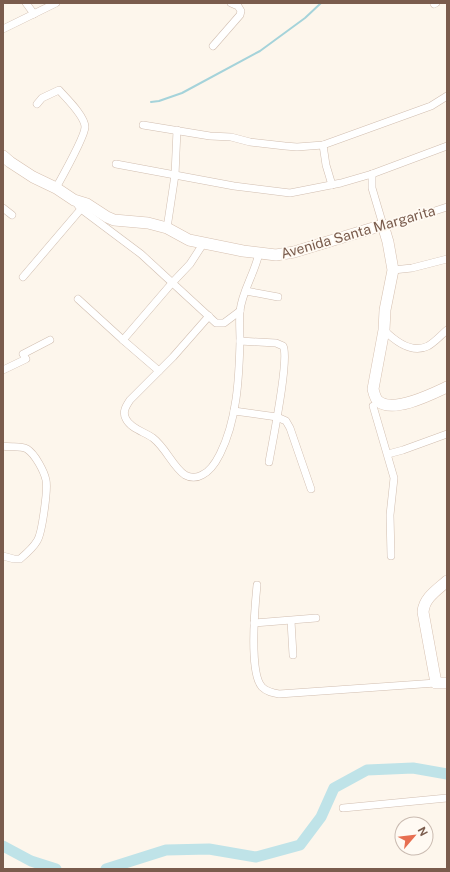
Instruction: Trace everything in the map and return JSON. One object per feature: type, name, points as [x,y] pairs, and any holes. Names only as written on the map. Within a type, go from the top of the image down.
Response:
[{"type":"street","points":[[26,3],[34,14]]},
{"type":"street","points":[[3,29],[56,3]]},
{"type":"street","points":[[212,46],[240,15],[241,11],[238,6],[231,3]]},
{"type":"street","points":[[37,104],[42,98],[59,90],[84,122],[85,128],[82,138],[56,188]]},
{"type":"street","points":[[143,125],[210,136],[231,137],[250,142],[297,147],[323,145],[431,106],[447,96]]},
{"type":"street","points":[[167,228],[178,130]]},
{"type":"street","points":[[323,145],[326,165],[332,186]]},
{"type":"street","points":[[116,164],[234,186],[290,193],[332,186],[372,174],[447,146]]},
{"type":"street","name":"Avenida Santa Margarita","points":[[3,156],[27,173],[56,188],[74,200],[87,204],[107,218],[148,223],[167,228],[190,240],[204,244],[276,256],[294,252],[383,224],[406,220],[447,207]]},
{"type":"street","points":[[372,174],[372,188],[388,242],[393,270],[385,310],[384,330],[373,389],[378,402],[388,405],[400,405],[423,398],[447,387]]},
{"type":"street","points":[[74,200],[81,209],[141,254],[216,323],[224,323],[240,311]]},
{"type":"street","points":[[3,208],[12,215]]},
{"type":"street","points":[[23,277],[81,209]]},
{"type":"street","points":[[123,340],[190,264],[204,244]]},
{"type":"street","points":[[209,316],[159,371],[130,400],[125,406],[124,414],[126,420],[132,426],[159,443],[179,469],[185,475],[191,477],[204,475],[214,464],[224,446],[234,411],[239,377],[240,311],[246,291],[258,262],[259,253]]},
{"type":"street","points":[[393,270],[412,268],[447,259]]},
{"type":"street","points":[[246,291],[278,297]]},
{"type":"street","points":[[78,299],[159,371]]},
{"type":"street","points":[[384,330],[404,345],[418,349],[428,346],[447,330]]},
{"type":"street","points":[[3,370],[26,359],[23,354],[50,340]]},
{"type":"street","points":[[240,341],[276,343],[285,348],[286,355],[269,462]]},
{"type":"street","points":[[373,406],[394,478],[390,515],[391,556]]},
{"type":"street","points":[[234,411],[277,417],[286,421],[290,428],[311,489]]},
{"type":"street","points":[[388,454],[447,434]]},
{"type":"street","points":[[3,446],[18,446],[28,449],[37,459],[47,482],[38,540],[32,549],[20,559],[3,556]]},
{"type":"street","points":[[257,586],[254,623],[256,676],[262,687],[269,692],[279,694],[442,683],[423,612],[424,605],[428,599],[447,581]]},
{"type":"street","points":[[254,623],[316,618]]},
{"type":"street","points":[[291,621],[293,655]]},
{"type":"street","points":[[343,808],[447,798]]},
{"type":"waterway","points":[[151,102],[159,101],[182,93],[260,51],[305,18],[321,3]]},
{"type":"waterway","points":[[106,869],[166,850],[209,849],[256,857],[300,845],[321,817],[334,788],[367,770],[413,768],[447,774]]},
{"type":"waterway","points":[[3,846],[31,861],[56,869]]}]
